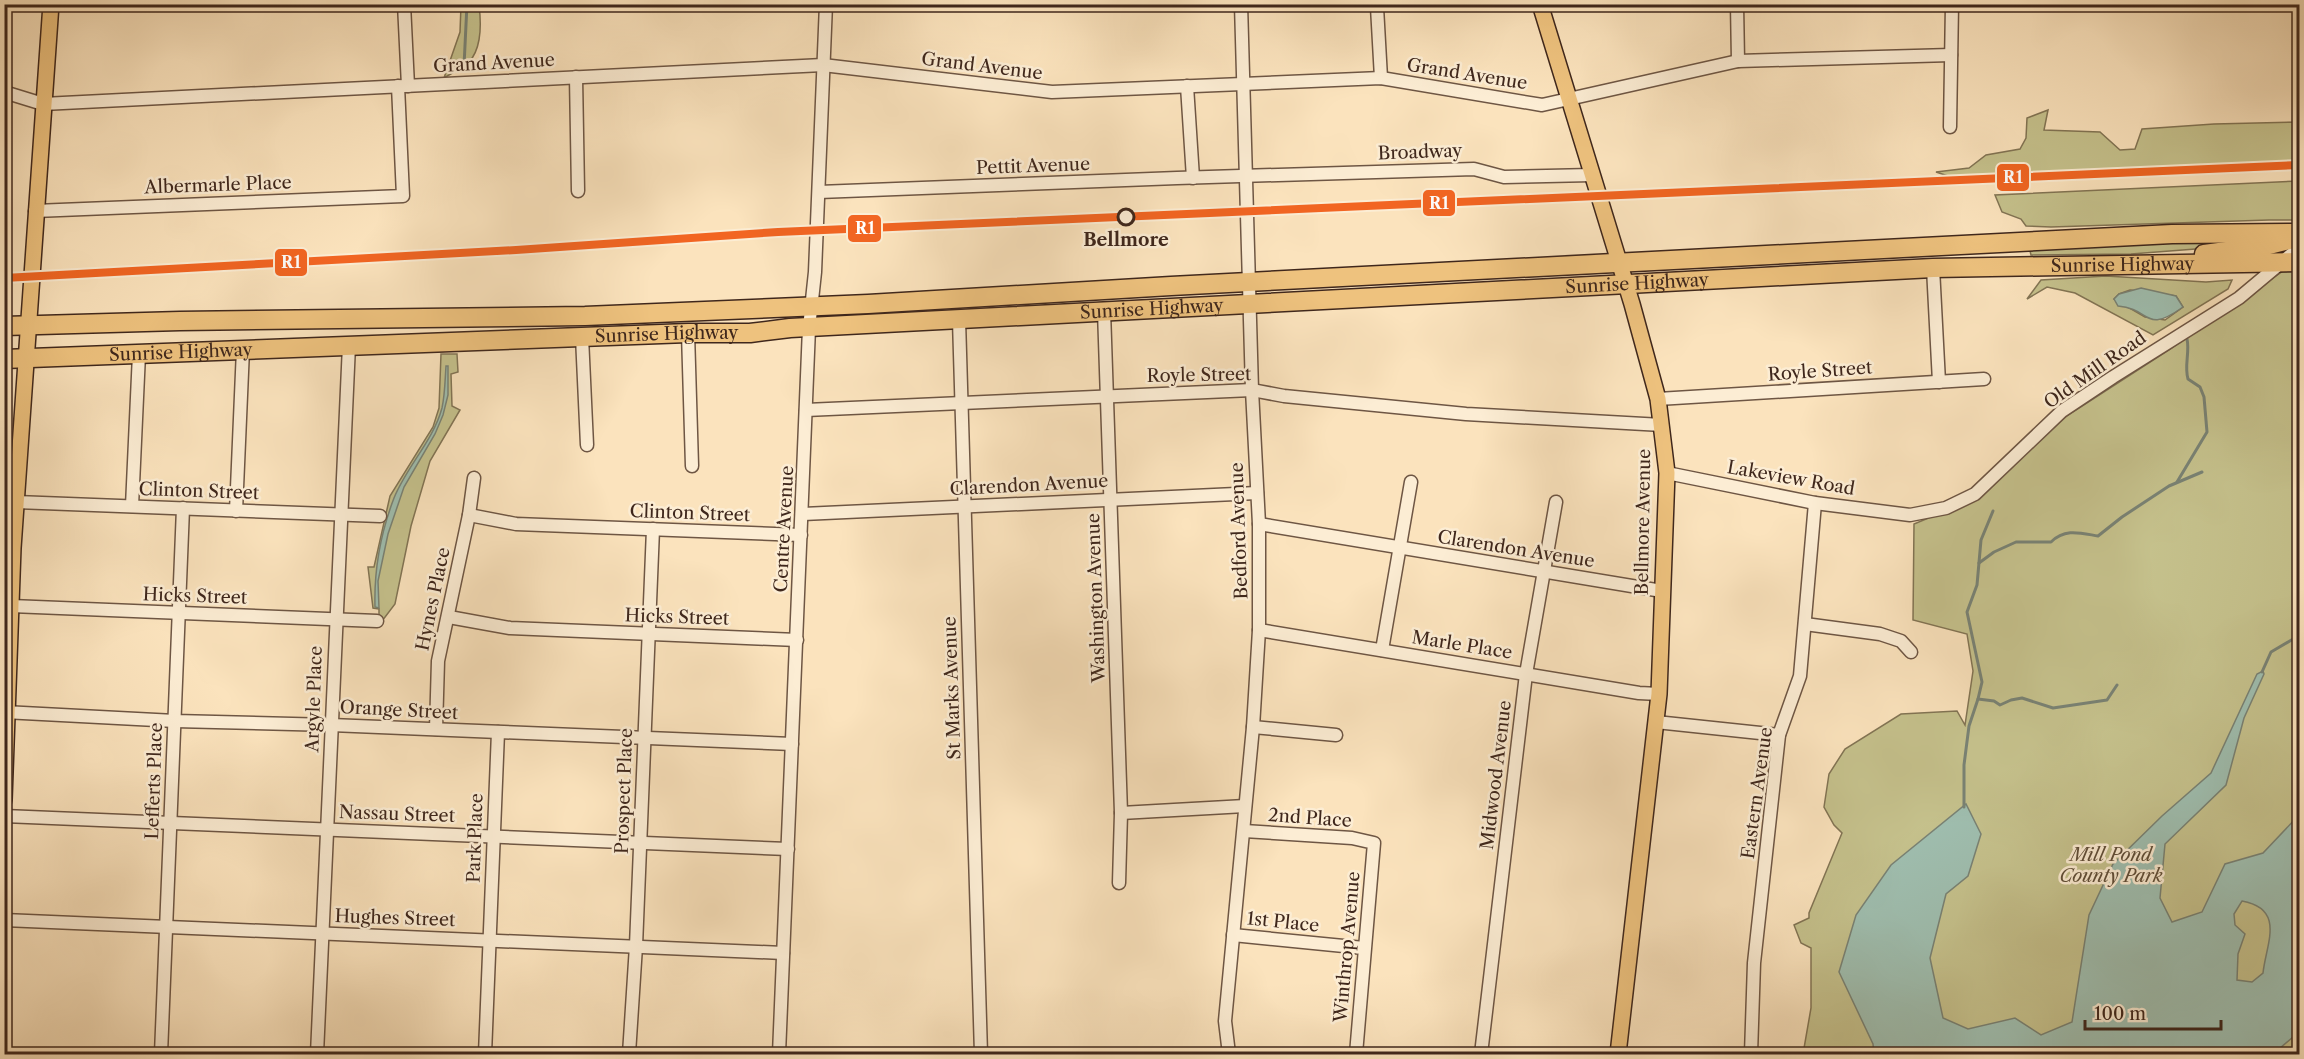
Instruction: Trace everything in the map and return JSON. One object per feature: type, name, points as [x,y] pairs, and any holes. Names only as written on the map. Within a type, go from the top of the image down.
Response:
[{"type":"highway","name":"Sunrise Highway","points":[[4,326],[180,321],[585,316],[2172,234],[2300,235]]},
{"type":"highway","points":[[2168,263],[2206,253],[2265,246],[2300,235]]},
{"type":"highway","points":[[2280,262],[2300,257]]},
{"type":"highway","name":"Sunrise Highway","points":[[4,359],[688,333],[750,333],[1104,311],[1933,268],[2300,262]]},
{"type":"main road","points":[[4,800],[16,502],[51,4]]},
{"type":"main road","name":"Bellmore Avenue","points":[[1540,4],[1627,284],[1658,399],[1666,473],[1659,694],[1618,1054]]},
{"type":"street","points":[[403,86],[404,4]]},
{"type":"street","name":"Centre Avenue","points":[[779,1054],[809,328],[819,192],[826,4]]},
{"type":"street","name":"Bedford Avenue","points":[[1229,1054],[1225,1022],[1244,831],[1259,630],[1258,524],[1241,4]]},
{"type":"street","points":[[1737,4],[1738,62]]},
{"type":"street","points":[[1950,127],[1952,4]]},
{"type":"street","points":[[1377,7],[1381,78]]},
{"type":"street","name":"Grand Avenue","points":[[4,92],[43,104],[823,64],[1052,92],[1381,78],[1542,105],[1738,62],[1951,55]]},
{"type":"street","points":[[576,77],[579,191]]},
{"type":"street","name":"Albermarle Place","points":[[35,211],[403,196],[403,86]]},
{"type":"street","points":[[1187,86],[1193,178]]},
{"type":"street","name":"Broadway","points":[[1247,176],[1473,169],[1504,177],[1593,175]]},
{"type":"street","name":"Pettit Avenue","points":[[819,192],[1247,176]]},
{"type":"street","points":[[1959,246],[1959,267]]},
{"type":"street","name":"Old Mill Road","points":[[1910,515],[1946,508],[1975,494],[2062,411],[2239,298],[2300,247]]},
{"type":"street","points":[[1933,268],[1939,382]]},
{"type":"street","name":"Washington Avenue","points":[[1104,311],[1121,813],[1119,883]]},
{"type":"street","name":"St Marks Avenue","points":[[959,320],[981,1054]]},
{"type":"street","points":[[688,333],[692,466]]},
{"type":"street","points":[[582,337],[587,444]]},
{"type":"street","name":"Argyle Place","points":[[317,1054],[349,345]]},
{"type":"street","points":[[236,511],[243,349]]},
{"type":"street","points":[[132,507],[139,354]]},
{"type":"street","name":"Royle Street","points":[[1658,399],[1984,379]]},
{"type":"street","name":"Royle Street","points":[[807,410],[1252,390],[1284,396],[1466,414],[1662,425]]},
{"type":"street","name":"Lakeview Road","points":[[1666,473],[1815,503],[1910,515]]},
{"type":"street","name":"Hynes Place","points":[[436,729],[438,661],[449,617],[474,478]]},
{"type":"street","points":[[1382,650],[1411,482]]},
{"type":"street","name":"Clarendon Avenue","points":[[803,514],[1257,493]]},
{"type":"street","name":"Clinton Street","points":[[16,502],[380,516]]},
{"type":"street","name":"Midwood Avenue","points":[[1481,1054],[1526,674],[1556,502]]},
{"type":"street","name":"Eastern Avenue","points":[[1751,1054],[1754,963],[1779,735],[1800,676],[1815,503]]},
{"type":"street","name":"Lefferts Place","points":[[161,1054],[183,508]]},
{"type":"street","name":"Clinton Street","points":[[469,515],[516,524],[801,535]]},
{"type":"street","name":"Clarendon Avenue","points":[[1258,524],[1662,591]]},
{"type":"street","name":"Prospect Place","points":[[629,1054],[636,946],[653,529]]},
{"type":"street","name":"Hicks Street","points":[[11,606],[377,621]]},
{"type":"street","name":"Hicks Street","points":[[449,617],[510,628],[797,640]]},
{"type":"street","points":[[1805,624],[1880,634],[1901,641],[1911,652]]},
{"type":"street","name":"Marle Place","points":[[1259,630],[1659,694]]},
{"type":"street","name":"Orange Street","points":[[6,712],[175,721],[331,724],[792,744]]},
{"type":"street","points":[[1656,722],[1779,735]]},
{"type":"street","points":[[1253,727],[1336,735]]},
{"type":"street","name":"Park Place","points":[[485,1054],[498,732]]},
{"type":"street","points":[[1121,813],[1245,807]]},
{"type":"street","name":"Nassau Street","points":[[4,816],[788,849]]},
{"type":"street","name":"2nd Place","points":[[1244,831],[1352,838],[1374,843]]},
{"type":"street","name":"Winthrop Avenue","points":[[1356,1054],[1374,843]]},
{"type":"street","name":"Hughes Street","points":[[4,920],[783,952]]},
{"type":"street","name":"1st Place","points":[[1233,935],[1364,948]]},
{"type":"green space","points":[[461,5],[479,5],[478,42],[469,62],[444,78],[460,32]]},
{"type":"green space","points":[[2048,110],[2044,130],[2100,132],[2120,150],[2135,149],[2142,129],[2299,122],[2299,162],[1948,176],[1936,172],[1969,168],[1986,155],[2020,149],[2026,138],[2027,118]]},
{"type":"green space","points":[[2299,181],[2298,225],[2295,220],[2269,220],[2026,226],[2021,219],[2002,212],[1995,195]]},
{"type":"green space","points":[[2170,241],[2260,244],[2131,254],[2031,255],[2030,251],[2045,248]]},
{"type":"green space","name":"Mill Pond County Park","points":[[2286,269],[2299,269],[2299,1054],[1803,1054],[1811,1008],[1811,948],[1801,943],[1794,925],[1809,918],[1809,913],[1842,833],[1834,825],[1824,807],[1829,774],[1845,749],[1901,714],[1957,711],[1965,725],[1973,671],[1967,634],[1913,620],[1914,524],[1979,497],[2065,417],[2169,350]]},
{"type":"green space","points":[[2106,276],[2206,282],[2232,280],[2228,289],[2153,335],[2075,293],[2047,287],[2027,299],[2041,280]],"holes":[[[2130,290],[2176,296],[2183,307],[2165,320],[2145,317],[2114,299],[2119,294]]]},
{"type":"green space","points":[[441,354],[457,354],[458,372],[451,374],[452,406],[460,410],[430,461],[411,526],[395,604],[379,625],[379,609],[373,608],[368,567],[374,567],[390,496],[433,427],[439,408]]},
{"type":"shaded area","points":[[2141,288],[2176,296],[2183,307],[2170,315],[2154,320],[2137,311],[2118,306],[2114,299],[2119,294]]},
{"type":"shaded area","points":[[446,366],[448,366],[448,395],[443,415],[435,434],[404,487],[388,534],[378,581],[379,608],[375,607],[377,566],[385,524],[399,486],[438,420],[443,403]]},
{"type":"shaded area","points":[[2263,671],[2264,674],[2244,718],[2226,785],[2165,844],[2160,898],[2172,922],[2202,912],[2225,864],[2263,853],[2299,815],[2299,1032],[2273,1054],[1874,1054],[1873,1044],[1839,972],[1856,915],[1891,865],[1966,804],[1981,834],[1968,876],[1946,894],[1930,958],[1943,1018],[1968,1029],[2015,1018],[2041,1035],[2072,1022],[2089,915],[2113,864],[2162,816],[2211,773],[2257,674]],"holes":[[[2242,901],[2256,905],[2269,920],[2270,929],[2263,973],[2252,982],[2237,980],[2238,954],[2245,934],[2235,925],[2234,914]]]},
{"type":"waterway","points":[[464,66],[467,4]]},
{"type":"waterway","points":[[2177,482],[2207,432],[2204,397],[2200,387],[2188,379],[2187,339]]},
{"type":"waterway","points":[[1979,563],[1994,552],[2016,542],[2051,542],[2067,533],[2098,536],[2169,486],[2202,472]]},
{"type":"waterway","points":[[1978,699],[1982,682],[1967,612],[1977,585],[1981,540],[1993,511]]},
{"type":"waterway","points":[[2262,672],[2271,652],[2300,635]]},
{"type":"waterway","points":[[1964,807],[1964,765],[1969,726],[1978,699],[1994,701],[2000,705],[2022,698],[2053,708],[2107,700],[2117,685]]},
{"type":"transit line","name":"R1","points":[[4,278],[516,250],[778,232],[2300,165]]},
{"type":"place","name":"Bellmore","points":[[1126,217]]}]
